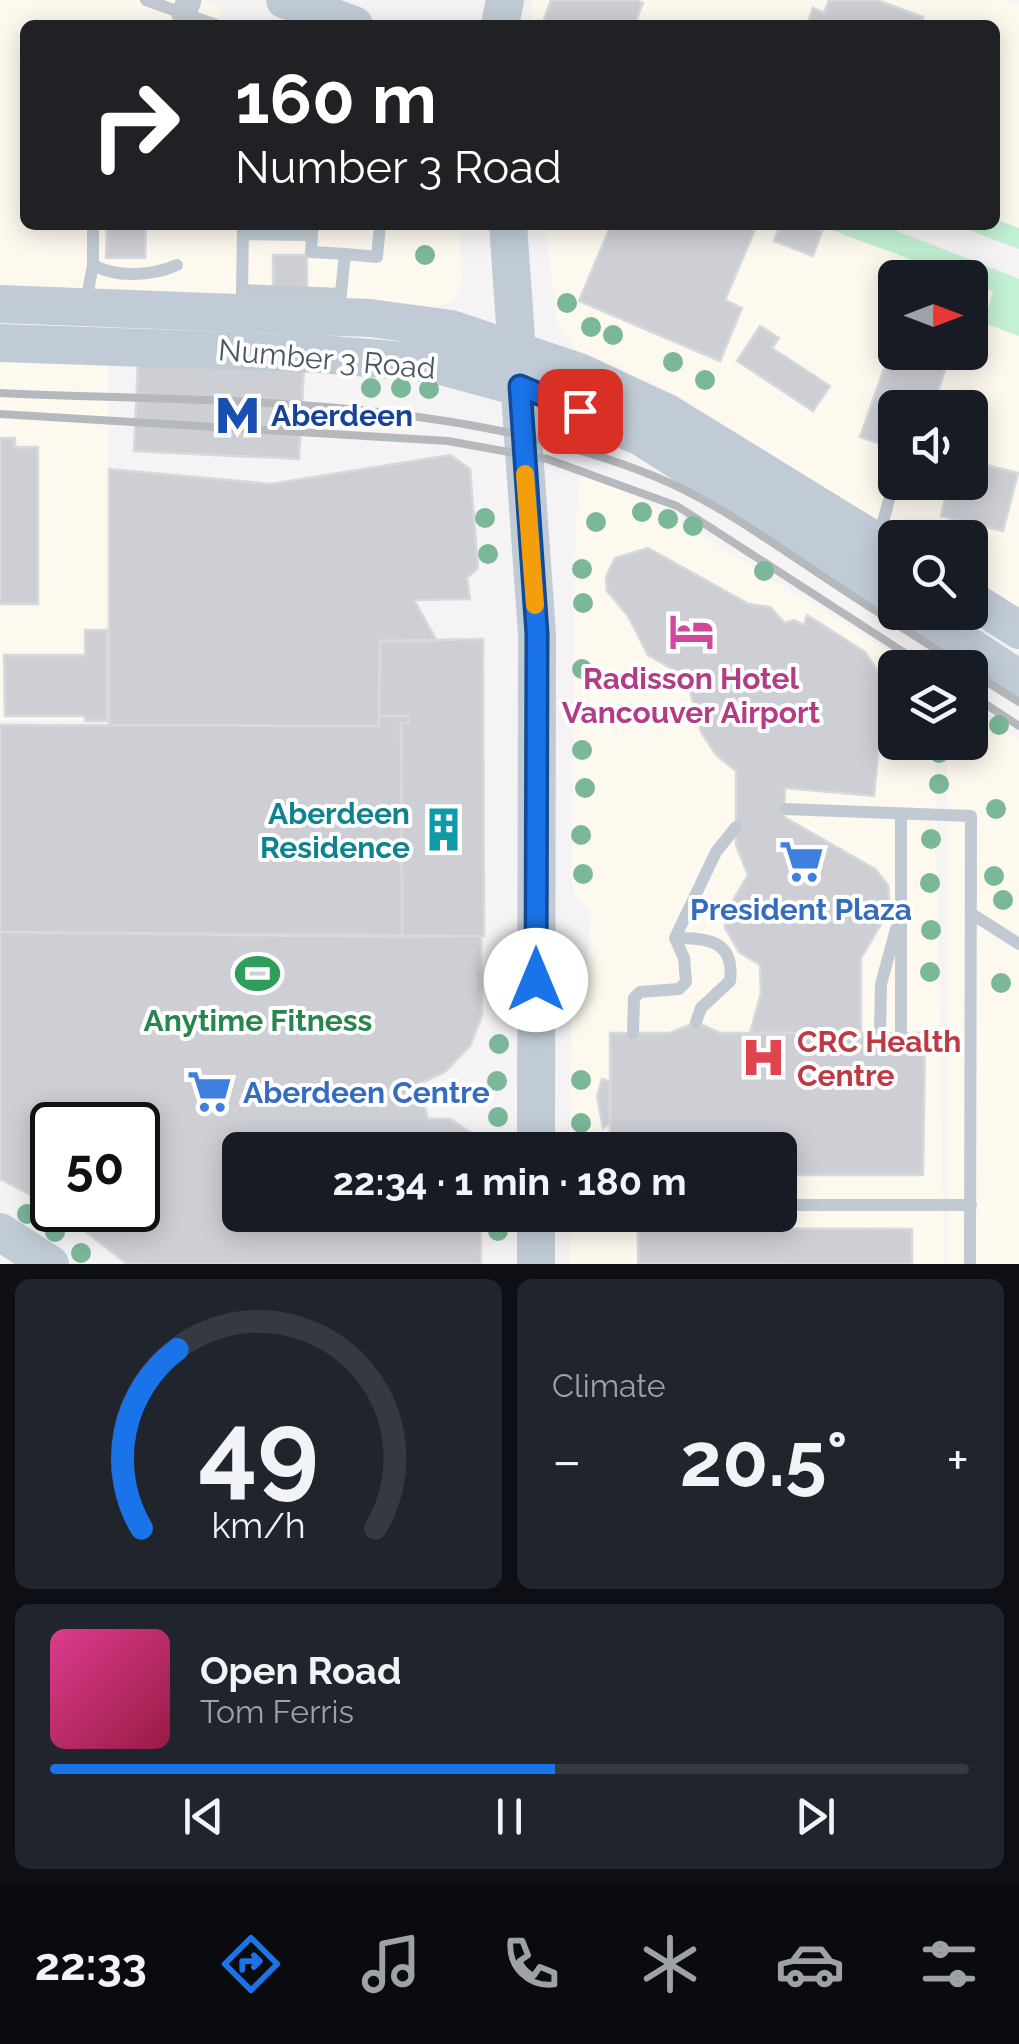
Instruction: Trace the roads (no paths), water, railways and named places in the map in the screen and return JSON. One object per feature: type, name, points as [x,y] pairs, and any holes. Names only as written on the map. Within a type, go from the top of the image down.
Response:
[{"type":"main road","points":[[285,0],[340,20]]},
{"type":"main road","points":[[508,230],[537,634],[536,1132]]},
{"type":"main road","name":"Number 3 Road","points":[[0,304],[84,307],[242,301],[340,305],[451,328],[517,348],[667,413],[878,543]]},
{"type":"main road","name":"Number 3 Road","points":[[0,343],[338,355],[430,363],[520,386],[641,437],[878,587]]},
{"type":"main road","points":[[988,610],[1019,630]]},
{"type":"main road","points":[[945,630],[1019,678]]},
{"type":"main road","points":[[0,1232],[50,1264]]},
{"type":"main road","points":[[536,1232],[536,1264]]},
{"type":"lane","points":[[146,0],[186,7],[208,20]]},
{"type":"lane","points":[[84,307],[93,265],[93,230]]},
{"type":"lane","points":[[242,301],[243,230],[313,230],[311,252],[377,256],[380,230]]},
{"type":"lane","points":[[340,305],[345,254]]},
{"type":"lane","points":[[93,265],[105,272],[157,274],[177,265]]},
{"type":"lane","points":[[785,810],[971,816],[970,1264]]},
{"type":"lane","points":[[900,816],[901,1034]]},
{"type":"lane","points":[[633,1033],[634,998],[640,992],[679,989],[686,982],[675,938],[716,852],[736,828]]},
{"type":"lane","points":[[972,914],[1019,944]]},
{"type":"lane","points":[[880,1033],[881,984],[900,918]]},
{"type":"lane","points":[[675,938],[712,938],[722,945],[730,962],[730,981],[701,1008],[696,1022]]},
{"type":"lane","points":[[797,1204],[971,1205]]},
{"type":"railway","points":[[0,393],[333,408],[498,430],[578,450],[656,477],[717,508],[937,650]]},
{"type":"railway","points":[[0,414],[448,441],[547,459],[677,506],[900,650]]},
{"type":"railway","points":[[988,682],[1019,702]]},
{"type":"railway","points":[[988,706],[1019,726]]},
{"type":"place","name":"Aberdeen","points":[[238,415]]},
{"type":"place","name":"Radisson Hotel Vancouver Airport","points":[[691,631]]},
{"type":"place","name":"Aberdeen Residence","points":[[443,830]]},
{"type":"place","name":"President Plaza","points":[[801,862]]},
{"type":"place","name":"Anytime Fitness","points":[[258,973]]},
{"type":"place","name":"CRC Health Centre","points":[[764,1058]]},
{"type":"place","name":"Aberdeen Centre","points":[[210,1092]]}]
